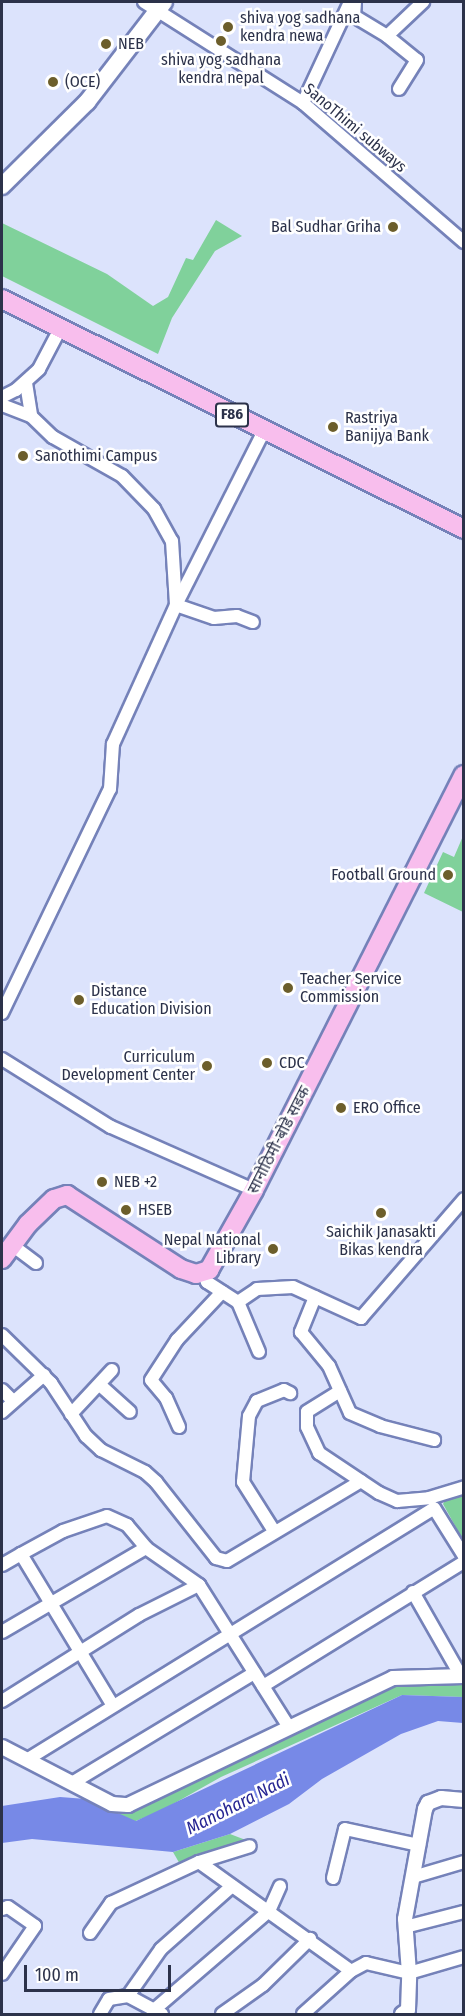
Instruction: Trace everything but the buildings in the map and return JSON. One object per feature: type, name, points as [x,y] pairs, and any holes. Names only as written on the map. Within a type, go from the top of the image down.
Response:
[{"type":"main road","points":[[2,186],[87,102],[155,5]]},
{"type":"main road","name":"F86","points":[[2,299],[464,529]]},
{"type":"main road","name":"सानोठिमी-बोडे सडक","points":[[203,1273],[214,1264],[254,1190],[464,775]]},
{"type":"main road","points":[[7,1252],[54,1199],[67,1195],[182,1269],[203,1273]]},
{"type":"street","points":[[352,2],[354,16],[387,36],[417,60],[399,89]]},
{"type":"street","points":[[303,102],[352,2]]},
{"type":"street","points":[[387,36],[423,2]]},
{"type":"street","name":"SanoThimi subways","points":[[155,5],[303,102],[464,242]]},
{"type":"street","points":[[2,397],[26,383],[39,369],[60,329]]},
{"type":"street","points":[[26,383],[31,416]]},
{"type":"street","points":[[2,405],[31,416],[54,437],[122,476],[154,509],[172,542],[176,605]]},
{"type":"street","points":[[2,1013],[110,789],[113,744],[176,605],[264,431]]},
{"type":"street","points":[[176,605],[214,618],[237,616],[253,622]]},
{"type":"street","points":[[2,1059],[111,1127],[254,1190]]},
{"type":"street","points":[[238,1302],[257,1289],[272,1285],[293,1287],[356,1316],[365,1316],[464,1199]]},
{"type":"street","points":[[7,1252],[36,1263]]},
{"type":"street","points":[[203,1273],[207,1282],[238,1302],[259,1352]]},
{"type":"street","points":[[179,1427],[166,1398],[151,1380],[177,1340],[222,1292]]},
{"type":"street","points":[[315,1297],[301,1332],[328,1366],[350,1413],[434,1440]]},
{"type":"street","points":[[2,1335],[44,1375],[71,1414],[101,1450],[145,1472],[156,1482],[216,1558],[227,1561],[273,1531],[361,1481]]},
{"type":"street","points":[[71,1414],[112,1370]]},
{"type":"street","points":[[2,1412],[44,1375]]},
{"type":"street","points":[[100,1385],[130,1412]]},
{"type":"street","points":[[2,1390],[13,1401]]},
{"type":"street","points":[[273,1531],[243,1482],[249,1416],[257,1401],[284,1390],[290,1393]]},
{"type":"street","points":[[340,1391],[311,1406],[305,1419],[319,1453],[361,1481],[398,1501],[431,1503]]},
{"type":"street","points":[[28,1759],[112,1704],[230,1634],[431,1503],[464,1487]]},
{"type":"street","points":[[431,1503],[464,1556]]},
{"type":"street","points":[[2,1565],[57,1534],[107,1516],[127,1525],[146,1548],[199,1586],[288,1726]]},
{"type":"street","points":[[2,1632],[50,1601],[146,1548]]},
{"type":"street","points":[[21,1554],[112,1704]]},
{"type":"street","points":[[263,1686],[464,1562]]},
{"type":"street","points":[[2,1701],[139,1615],[199,1586]]},
{"type":"street","points":[[2,1747],[112,1804],[128,1805],[288,1726],[393,1678],[463,1676],[413,1592]]},
{"type":"street","points":[[72,1783],[255,1673]]},
{"type":"street","points":[[407,2013],[409,1973],[405,1927],[428,1803],[441,1798],[464,1800]]},
{"type":"street","points":[[333,1878],[345,1829],[419,1845]]},
{"type":"street","points":[[90,1933],[111,1903],[200,1862],[250,1846]]},
{"type":"street","points":[[200,1862],[351,1971]]},
{"type":"street","points":[[413,1877],[464,1862]]},
{"type":"street","points":[[128,1996],[161,1949],[232,1886]]},
{"type":"street","points":[[100,2014],[109,1999],[128,1996],[158,2012],[269,1911],[280,1886]]},
{"type":"street","points":[[2,1909],[8,1907],[35,1926],[2,1974]]},
{"type":"street","points":[[405,1927],[464,1912]]},
{"type":"street","points":[[222,2014],[263,1985],[309,1939]]},
{"type":"street","points":[[303,2014],[351,1971],[366,1963],[409,1973],[464,1957]]},
{"type":"green space","points":[[216,220],[242,236],[215,251],[172,318],[158,354],[2,276],[2,223],[107,274],[153,306],[168,297],[186,258],[193,260]]},
{"type":"green space","name":"Football Ground","points":[[463,836],[464,912],[424,893],[443,852],[454,857]]},
{"type":"green space","points":[[463,1492],[463,1540],[443,1504],[447,1496]]},
{"type":"green space","points":[[410,1681],[463,1683],[463,1697],[402,1695],[221,1777],[159,1812],[133,1822],[117,1815],[395,1684]]},
{"type":"green space","points":[[230,1834],[251,1842],[181,1866],[173,1852]]},
{"type":"water","name":"Manohara Nadi","points":[[402,1695],[463,1697],[463,1723],[438,1721],[401,1734],[322,1779],[289,1804],[230,1834],[173,1852],[32,1839],[2,1843],[2,1806],[60,1797],[86,1799],[136,1821]]},
{"type":"place","name":"shiva yog sadhana kendra newa","points":[[228,27]]},
{"type":"place","name":"shiva yog sadhana kendra nepal","points":[[221,41]]},
{"type":"place","name":"NEB","points":[[106,44]]},
{"type":"place","name":"(OCE)","points":[[53,82]]},
{"type":"place","name":"Bal Sudhar Griha","points":[[393,227]]},
{"type":"place","name":"Rastriya Banijya Bank","points":[[333,427]]},
{"type":"place","name":"Sanothimi Campus","points":[[23,456]]},
{"type":"place","name":"Football Ground","points":[[448,875]]},
{"type":"place","name":"Teacher Service Commission","points":[[288,988]]},
{"type":"place","name":"Distance Education Division","points":[[79,1000]]},
{"type":"place","name":"CDC","points":[[267,1063]]},
{"type":"place","name":"Curriculum Development Center","points":[[207,1066]]},
{"type":"place","name":"ERO Office","points":[[341,1108]]},
{"type":"place","name":"NEB +2","points":[[102,1182]]},
{"type":"place","name":"HSEB","points":[[126,1210]]},
{"type":"place","name":"Saichik Janasakti Bikas kendra","points":[[381,1213]]},
{"type":"place","name":"Nepal National Library","points":[[273,1249]]}]
